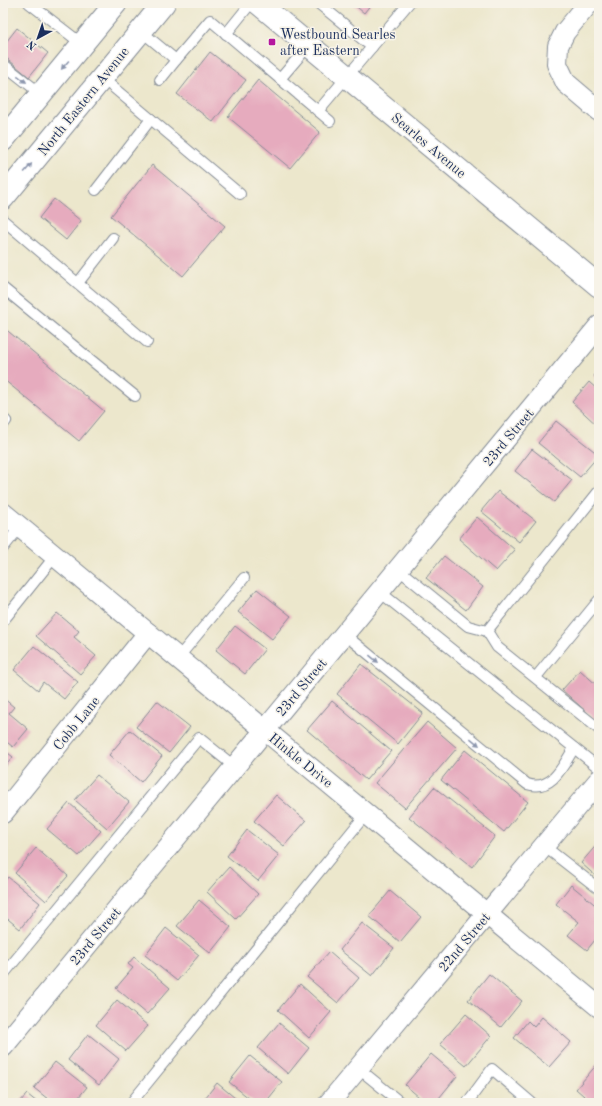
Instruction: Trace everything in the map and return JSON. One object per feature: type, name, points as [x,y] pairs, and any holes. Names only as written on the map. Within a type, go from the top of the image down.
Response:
[{"type":"street","points":[[3,140],[116,3]]},
{"type":"street","name":"North Eastern Avenue","points":[[3,198],[164,3]]},
{"type":"street","name":"Searles Avenue","points":[[258,3],[599,286]]},
{"type":"street","points":[[589,3],[565,32],[558,46],[557,64],[566,83],[599,111]]},
{"type":"street","name":"23rd Street","points":[[3,1047],[599,326]]},
{"type":"street","name":"Hinkle Drive","points":[[3,513],[599,1007]]},
{"type":"street","name":"Cobb Lane","points":[[3,813],[148,633]]},
{"type":"street","name":"22nd Street","points":[[328,1103],[599,780]]},
{"type":"lane","points":[[29,3],[82,44]]},
{"type":"lane","points":[[226,34],[251,3]]},
{"type":"lane","points":[[318,3],[372,47]]},
{"type":"lane","points":[[318,111],[409,3]]},
{"type":"lane","points":[[160,80],[210,20],[330,121]]},
{"type":"lane","points":[[140,31],[176,60]]},
{"type":"lane","points":[[280,79],[309,45]]},
{"type":"lane","points":[[3,64],[41,94]]},
{"type":"lane","points":[[102,78],[240,194]]},
{"type":"lane","points":[[96,190],[151,119]]},
{"type":"lane","points":[[3,220],[147,342]]},
{"type":"lane","points":[[78,283],[113,238]]},
{"type":"lane","points":[[3,288],[135,396]]},
{"type":"lane","points":[[3,418],[6,421],[3,425]]},
{"type":"lane","points":[[487,631],[599,491]]},
{"type":"lane","points":[[3,548],[20,527]]},
{"type":"lane","points":[[3,621],[55,556]]},
{"type":"lane","points":[[398,569],[468,626],[487,631],[497,648],[599,729]]},
{"type":"lane","points":[[178,658],[244,578]]},
{"type":"lane","points":[[380,592],[599,768]]},
{"type":"lane","points":[[536,678],[599,600]]},
{"type":"lane","points":[[344,634],[527,784],[534,787],[544,785],[554,778],[574,748]]},
{"type":"lane","points":[[3,975],[199,738],[235,767]]},
{"type":"lane","points":[[131,1103],[366,814]]},
{"type":"lane","points":[[544,846],[599,889]]},
{"type":"lane","points":[[358,1068],[401,1103]]},
{"type":"lane","points":[[467,1103],[492,1069],[532,1103]]},
{"type":"building","points":[[352,3],[372,3],[364,13]]},
{"type":"building","points":[[17,28],[48,53],[29,77],[3,55],[3,46]]},
{"type":"building","points":[[210,52],[246,80],[213,122],[177,94]]},
{"type":"building","points":[[258,80],[320,132],[290,168],[228,117]]},
{"type":"building","points":[[152,165],[225,226],[183,276],[111,216]]},
{"type":"building","points":[[54,199],[81,221],[66,240],[39,218]]},
{"type":"building","points":[[3,327],[104,411],[79,441],[3,379]]},
{"type":"building","points":[[599,370],[599,380],[594,376]]},
{"type":"building","points":[[589,382],[599,391],[599,427],[572,402]]},
{"type":"building","points":[[556,421],[599,455],[580,477],[538,443]]},
{"type":"building","points":[[532,449],[572,480],[554,502],[515,471]]},
{"type":"building","points":[[498,491],[536,521],[519,542],[481,511]]},
{"type":"building","points":[[477,517],[515,550],[496,571],[459,539]]},
{"type":"building","points":[[444,556],[483,587],[466,610],[426,578]]},
{"type":"building","points":[[257,589],[291,616],[272,639],[238,612]]},
{"type":"building","points":[[57,613],[79,631],[74,637],[96,656],[80,674],[36,636]]},
{"type":"building","points":[[235,626],[265,649],[245,674],[216,650]]},
{"type":"building","points":[[34,646],[78,682],[64,699],[43,682],[38,690],[14,670]]},
{"type":"building","points":[[361,664],[423,713],[398,744],[337,694]]},
{"type":"building","points":[[580,670],[599,687],[599,723],[562,690]]},
{"type":"building","points":[[3,698],[14,707],[9,713],[28,729],[13,747],[3,739]]},
{"type":"building","points":[[157,701],[190,727],[169,753],[136,727]]},
{"type":"building","points":[[332,701],[391,751],[366,780],[307,730]]},
{"type":"building","points":[[427,722],[457,748],[405,808],[375,783]]},
{"type":"building","points":[[130,730],[162,756],[141,782],[109,755]]},
{"type":"building","points":[[3,749],[13,757],[3,769]]},
{"type":"building","points":[[465,750],[528,802],[504,832],[441,780]]},
{"type":"building","points":[[97,775],[129,802],[107,828],[75,800]]},
{"type":"building","points":[[434,787],[495,836],[472,867],[409,817]]},
{"type":"building","points":[[276,795],[306,821],[284,846],[254,821]]},
{"type":"building","points":[[69,803],[101,831],[79,856],[47,829]]},
{"type":"building","points":[[247,830],[279,855],[258,881],[227,856]]},
{"type":"building","points":[[599,842],[599,879],[581,863]]},
{"type":"building","points":[[36,848],[68,876],[46,901],[15,873]]},
{"type":"building","points":[[229,867],[258,894],[236,919],[207,892]]},
{"type":"building","points":[[8,877],[40,903],[20,929],[3,915],[3,883]]},
{"type":"building","points":[[571,885],[599,908],[599,935],[587,950],[568,935],[579,922],[556,904]]},
{"type":"building","points":[[390,891],[421,917],[400,942],[369,916]]},
{"type":"building","points":[[199,900],[231,927],[210,953],[177,926]]},
{"type":"building","points":[[362,923],[394,948],[372,976],[340,950]]},
{"type":"building","points":[[166,928],[199,955],[177,981],[145,955]]},
{"type":"building","points":[[329,952],[359,978],[338,1003],[307,977]]},
{"type":"building","points":[[134,957],[170,988],[147,1014],[116,988],[133,968],[128,964]]},
{"type":"building","points":[[489,974],[522,1001],[501,1027],[468,1000]]},
{"type":"building","points":[[300,984],[331,1012],[309,1038],[278,1010]]},
{"type":"building","points":[[117,1000],[148,1026],[126,1051],[96,1025]]},
{"type":"building","points":[[466,1014],[491,1036],[466,1066],[440,1044]]},
{"type":"building","points":[[542,1017],[571,1042],[549,1067],[514,1038],[528,1021],[534,1027]]},
{"type":"building","points":[[279,1023],[309,1048],[288,1074],[258,1048]]},
{"type":"building","points":[[88,1034],[119,1059],[99,1085],[68,1060]]},
{"type":"building","points":[[431,1054],[457,1076],[435,1103],[426,1103],[405,1085]]},
{"type":"building","points":[[250,1056],[282,1082],[265,1103],[255,1103],[229,1082]]},
{"type":"building","points":[[55,1062],[87,1087],[74,1103],[53,1103],[34,1088]]},
{"type":"building","points":[[598,1063],[599,1103],[592,1103],[576,1089]]},
{"type":"building","points":[[217,1083],[241,1103],[201,1103]]},
{"type":"building","points":[[27,1094],[38,1103],[19,1103]]},
{"type":"place","name":"Westbound Searles after Eastern","points":[[272,42]]}]
